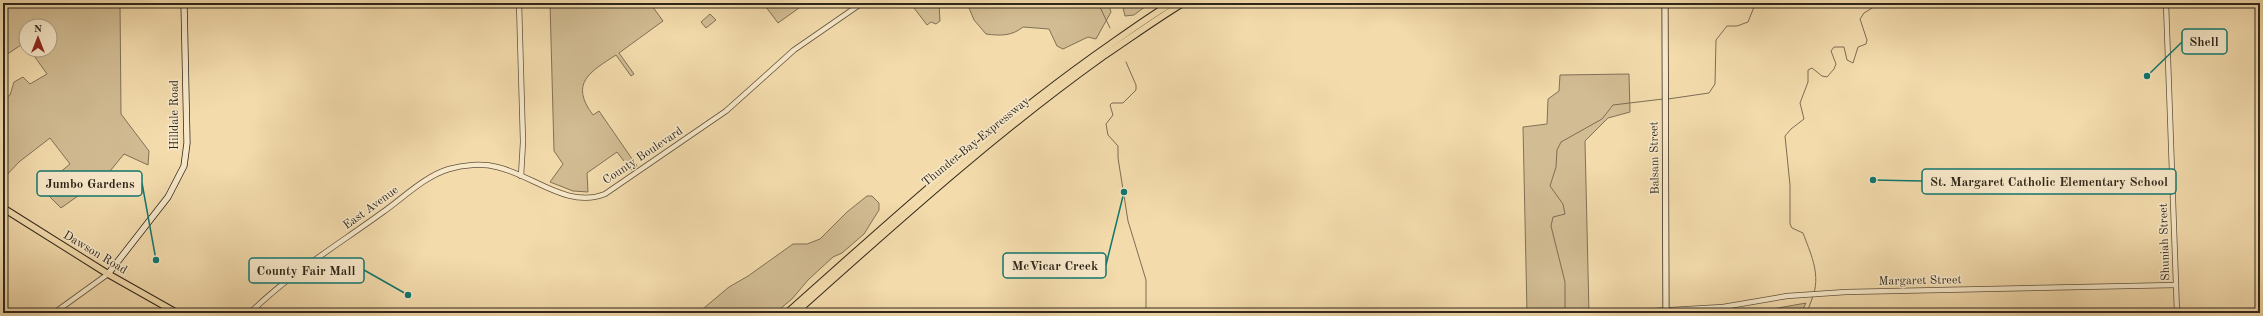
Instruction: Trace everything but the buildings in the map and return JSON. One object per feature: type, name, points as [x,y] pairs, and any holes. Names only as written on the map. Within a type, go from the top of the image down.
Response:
[{"type":"main road","name":"Hilldale Road","points":[[108,274],[168,197],[184,166],[187,143],[184,3]]},
{"type":"main road","name":"Thunder Bay Expressway","points":[[787,313],[955,164],[997,130],[1071,73],[1172,3]]},
{"type":"main road","name":"Thunder Bay Expressway","points":[[795,313],[954,172],[1005,129],[1076,76],[1183,3]]},
{"type":"main road","name":"Balsam Street","points":[[1665,3],[1666,312]]},
{"type":"main road","name":"Dawson Road","points":[[3,208],[108,274],[177,313]]},
{"type":"street","points":[[519,3],[523,142],[521,176]]},
{"type":"street","name":"County Boulevard","points":[[521,176],[577,198],[591,198],[605,194],[726,111],[794,50],[862,3]]},
{"type":"street","name":"Shuniah Street","points":[[2166,3],[2177,313]]},
{"type":"street","name":"East Avenue","points":[[250,313],[308,267],[426,181],[448,169],[485,165],[497,167],[521,176]]},
{"type":"street","points":[[54,313],[108,274]]},
{"type":"street","name":"Margaret Street","points":[[1619,313],[1666,312],[1723,307],[1819,293],[2176,285]]},
{"type":"shaded area","points":[[3,3],[120,3],[121,114],[149,151],[148,165],[124,154],[106,176],[61,208],[41,188],[70,164],[50,138],[19,162],[3,179],[3,100],[10,95],[14,82],[23,77],[30,84],[47,74],[36,58],[58,58],[58,18],[18,18],[18,47],[3,57]]},
{"type":"shaded area","points":[[550,3],[650,3],[663,21],[619,53],[634,74],[631,76],[616,55],[598,67],[586,79],[583,86],[583,95],[586,104],[593,115],[599,111],[637,166],[631,170],[617,152],[587,173],[588,192],[573,191],[550,182],[563,164],[554,151]]},
{"type":"shaded area","points":[[763,3],[806,3],[778,23]]},
{"type":"shaded area","points":[[939,3],[940,21],[936,24],[931,22],[927,25],[911,4]]},
{"type":"shaded area","points":[[967,3],[1108,3],[1111,12],[1096,39],[1088,37],[1063,49],[1057,46],[1049,29],[1023,27],[1006,35],[986,34],[974,20]]},
{"type":"shaded area","points":[[1122,3],[1150,3],[1134,15],[1125,16]]},
{"type":"shaded area","points":[[710,14],[716,20],[706,28],[701,22]]},
{"type":"shaded area","points":[[1629,74],[1630,112],[1608,118],[1585,141],[1589,313],[1527,313],[1523,127],[1547,124],[1548,99],[1559,91],[1560,75]]},
{"type":"shaded area","points":[[867,196],[872,196],[879,203],[879,210],[864,234],[842,253],[833,257],[808,280],[792,299],[775,313],[698,313],[729,287],[748,276],[793,244],[807,244],[820,239],[847,212]]},
{"type":"shaded area","points":[[1806,303],[1801,313],[1750,313]]},
{"type":"waterway","points":[[1098,3],[1110,28]]},
{"type":"waterway","points":[[1668,99],[1709,93],[1715,84],[1716,40],[1727,26],[1737,26],[1748,22],[1754,7],[1766,3]]},
{"type":"waterway","points":[[1814,293],[1816,277],[1811,255],[1803,233],[1792,228],[1790,224],[1790,185],[1785,136],[1791,129],[1804,119],[1800,103],[1808,82],[1808,70],[1812,68],[1822,76],[1827,77],[1834,69],[1836,64],[1831,51],[1834,47],[1844,47],[1847,60],[1853,63],[1858,47],[1866,44],[1867,40],[1860,19],[1864,13],[1880,3]]},
{"type":"waterway","points":[[1126,62],[1136,85],[1136,90],[1123,103],[1112,103],[1110,105],[1113,115],[1106,124],[1108,135],[1118,146],[1118,158],[1128,221],[1146,280],[1146,313]]},
{"type":"waterway","points":[[1563,313],[1565,310],[1565,282],[1551,226],[1553,217],[1565,214],[1563,204],[1550,186],[1556,167],[1557,150],[1561,142],[1602,119],[1613,105],[1663,99]]},
{"type":"waterway","points":[[1804,313],[1809,307],[1813,296]]},
{"type":"place","name":"Shell","points":[[2147,76]]},
{"type":"place","name":"St. Margaret Catholic Elementary School","points":[[1873,180]]},
{"type":"place","name":"McVicar Creek","points":[[1124,192]]},
{"type":"place","name":"Jumbo Gardens","points":[[156,260]]},
{"type":"place","name":"County Fair Mall","points":[[408,295]]}]
